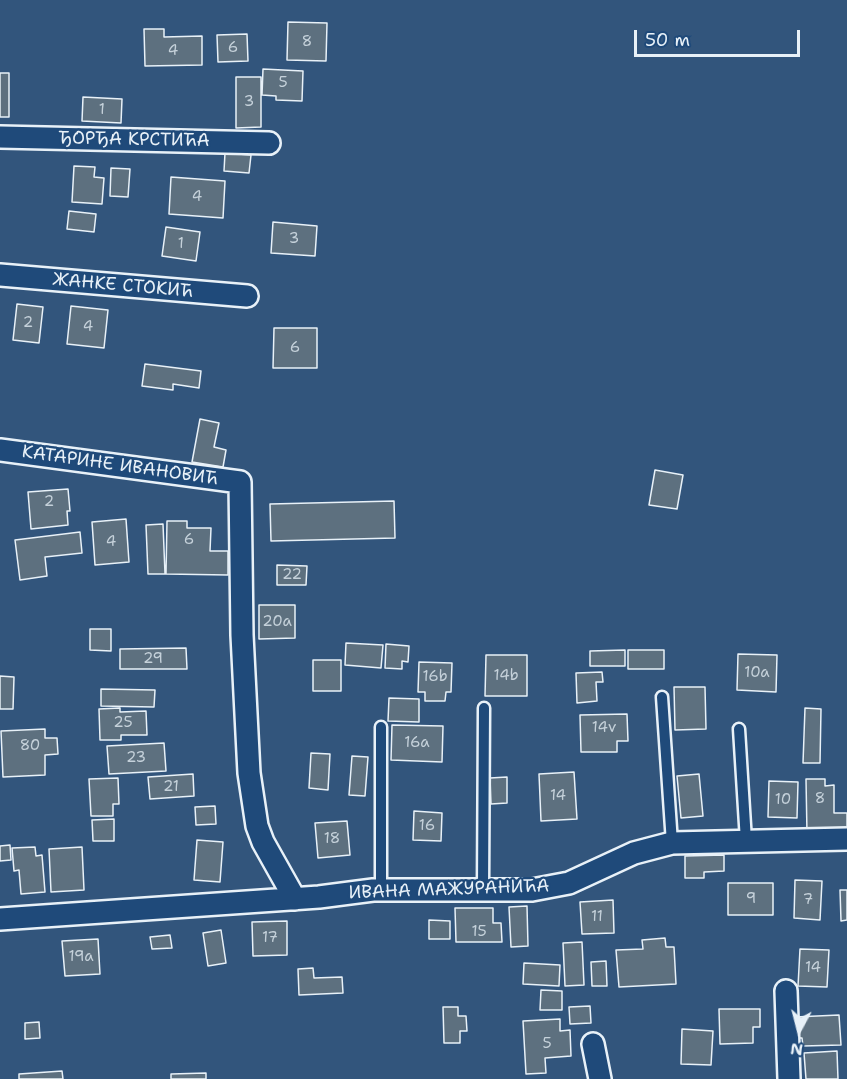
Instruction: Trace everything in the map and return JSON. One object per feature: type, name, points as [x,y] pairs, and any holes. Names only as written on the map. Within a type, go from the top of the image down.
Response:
[{"type":"street","name":"ЂОРЂА КРСТИЋА","points":[[0,137],[269,143]]},
{"type":"street","name":"ЖАНКЕ СТОКИЋ","points":[[0,275],[247,296]]},
{"type":"street","name":"КАТАРИНЕ ИВАНОВИЋ","points":[[0,450],[240,482],[242,635],[249,773],[257,826],[273,861],[295,899]]},
{"type":"street","name":"ИВАНА МАЖУРАНИЋА","points":[[0,919],[295,899],[381,890],[532,890],[569,883],[634,853],[672,843],[847,839]]},
{"type":"street","points":[[786,991],[789,1079]]},
{"type":"street","points":[[593,1044],[600,1079]]},
{"type":"lane","points":[[662,697],[672,843]]},
{"type":"lane","points":[[483,889],[484,708]]},
{"type":"lane","points":[[381,727],[381,890]]},
{"type":"lane","points":[[739,729],[746,841]]},
{"type":"building","points":[[288,22],[327,23],[326,61],[287,60]]},
{"type":"building","points":[[144,29],[164,29],[164,37],[202,36],[202,65],[145,66]]},
{"type":"building","points":[[247,34],[248,61],[218,62],[217,35]]},
{"type":"building","points":[[263,69],[303,71],[302,101],[276,100],[276,96],[262,95]]},
{"type":"building","points":[[0,73],[9,73],[9,117],[0,117]]},
{"type":"building","points":[[236,77],[261,77],[261,127],[236,128]]},
{"type":"building","points":[[83,97],[122,99],[121,123],[82,121]]},
{"type":"building","points":[[225,153],[251,155],[249,173],[224,171]]},
{"type":"building","points":[[74,166],[95,167],[94,177],[104,178],[102,204],[72,202]]},
{"type":"building","points":[[111,168],[130,169],[128,197],[110,196]]},
{"type":"building","points":[[171,177],[225,181],[223,218],[169,214]]},
{"type":"building","points":[[69,211],[96,214],[94,232],[67,229]]},
{"type":"building","points":[[273,222],[317,226],[315,256],[271,253]]},
{"type":"building","points":[[166,227],[200,232],[196,261],[162,256]]},
{"type":"building","points":[[17,304],[43,307],[39,343],[13,340]]},
{"type":"building","points":[[71,306],[108,310],[104,348],[67,344]]},
{"type":"building","points":[[274,328],[317,328],[317,368],[273,368]]},
{"type":"building","points":[[145,364],[201,371],[199,388],[173,384],[173,390],[142,386]]},
{"type":"building","points":[[200,419],[219,423],[214,447],[226,450],[223,467],[192,462]]},
{"type":"building","points":[[655,470],[683,475],[677,509],[649,505]]},
{"type":"building","points":[[68,489],[70,511],[67,511],[68,525],[31,529],[28,492]]},
{"type":"building","points":[[394,501],[395,538],[271,541],[270,504]]},
{"type":"building","points":[[126,519],[129,562],[95,565],[92,522]]},
{"type":"building","points":[[167,521],[187,521],[187,528],[211,528],[210,551],[228,551],[228,575],[166,574]]},
{"type":"building","points":[[163,524],[165,574],[148,574],[146,525]]},
{"type":"building","points":[[80,532],[82,553],[45,557],[47,576],[20,580],[15,540]]},
{"type":"building","points":[[277,565],[307,566],[306,585],[277,585]]},
{"type":"building","points":[[259,605],[295,605],[295,638],[259,639]]},
{"type":"building","points":[[90,629],[111,629],[111,651],[90,650]]},
{"type":"building","points":[[346,643],[383,645],[381,668],[345,665]]},
{"type":"building","points":[[386,644],[409,646],[408,662],[402,661],[402,669],[385,668]]},
{"type":"building","points":[[186,648],[187,669],[120,669],[120,649]]},
{"type":"building","points":[[625,650],[625,666],[590,666],[590,651]]},
{"type":"building","points":[[628,650],[664,650],[664,669],[628,669]]},
{"type":"building","points":[[738,654],[777,655],[776,692],[737,690]]},
{"type":"building","points":[[486,655],[527,655],[527,696],[485,696]]},
{"type":"building","points":[[313,660],[341,660],[341,691],[313,691]]},
{"type":"building","points":[[419,662],[452,663],[451,692],[446,692],[445,701],[425,701],[425,692],[418,692]]},
{"type":"building","points":[[602,672],[603,682],[596,682],[597,701],[577,703],[576,673]]},
{"type":"building","points":[[0,676],[14,677],[13,709],[0,709]]},
{"type":"building","points":[[674,687],[705,687],[706,729],[675,730]]},
{"type":"building","points":[[101,689],[155,690],[154,707],[101,706]]},
{"type":"building","points":[[389,698],[419,699],[419,722],[388,721]]},
{"type":"building","points":[[120,708],[120,712],[146,711],[147,735],[121,735],[121,740],[100,740],[99,709]]},
{"type":"building","points":[[805,708],[821,709],[820,763],[803,763]]},
{"type":"building","points":[[627,714],[628,741],[617,741],[617,752],[581,752],[580,715]]},
{"type":"building","points":[[392,725],[443,726],[442,762],[391,760]]},
{"type":"building","points":[[45,729],[45,738],[57,738],[58,754],[45,755],[45,775],[3,777],[1,731]]},
{"type":"building","points":[[164,743],[166,771],[109,774],[107,746]]},
{"type":"building","points":[[311,753],[330,754],[328,790],[309,788]]},
{"type":"building","points":[[352,756],[368,757],[365,796],[349,795]]},
{"type":"building","points":[[574,772],[577,819],[541,821],[539,774]]},
{"type":"building","points":[[193,774],[194,796],[150,799],[148,777]]},
{"type":"building","points":[[699,774],[703,816],[681,818],[677,776]]},
{"type":"building","points":[[507,777],[507,803],[491,804],[490,778]]},
{"type":"building","points":[[118,778],[119,804],[113,804],[113,816],[91,816],[89,779]]},
{"type":"building","points":[[806,779],[825,779],[825,786],[834,785],[834,813],[847,813],[847,834],[807,834]]},
{"type":"building","points":[[769,781],[798,782],[797,818],[768,817]]},
{"type":"building","points":[[215,806],[216,824],[196,825],[195,807]]},
{"type":"building","points":[[414,811],[442,813],[441,841],[413,840]]},
{"type":"building","points":[[114,819],[114,841],[93,841],[92,820]]},
{"type":"building","points":[[347,821],[350,855],[318,858],[315,823]]},
{"type":"building","points":[[197,840],[223,842],[220,882],[194,880]]},
{"type":"building","points":[[10,845],[11,860],[0,861],[0,846]]},
{"type":"building","points":[[35,847],[36,856],[42,855],[45,892],[21,894],[19,870],[14,871],[12,848]]},
{"type":"building","points":[[82,847],[84,890],[51,892],[49,849]]},
{"type":"building","points":[[724,855],[724,871],[704,872],[704,878],[685,878],[685,856]]},
{"type":"building","points":[[795,880],[822,881],[820,920],[794,918]]},
{"type":"building","points":[[728,883],[773,883],[773,915],[728,915]]},
{"type":"building","points":[[840,890],[847,890],[847,920],[841,921]]},
{"type":"building","points":[[613,900],[614,933],[582,934],[580,902]]},
{"type":"building","points":[[527,906],[528,946],[511,947],[509,907]]},
{"type":"building","points":[[455,908],[493,908],[493,923],[501,923],[502,942],[456,942]]},
{"type":"building","points":[[429,920],[450,921],[450,939],[429,939]]},
{"type":"building","points":[[287,921],[287,955],[253,956],[252,922]]},
{"type":"building","points":[[221,930],[226,963],[208,966],[203,933]]},
{"type":"building","points":[[170,935],[172,948],[152,949],[150,937]]},
{"type":"building","points":[[665,938],[666,947],[674,947],[676,984],[619,987],[616,950],[643,949],[642,940]]},
{"type":"building","points":[[98,939],[100,974],[65,976],[62,941]]},
{"type":"building","points":[[582,942],[584,985],[565,986],[563,943]]},
{"type":"building","points":[[800,949],[829,950],[827,987],[798,986]]},
{"type":"building","points":[[606,961],[607,986],[592,986],[591,962]]},
{"type":"building","points":[[524,963],[560,965],[559,986],[523,984]]},
{"type":"building","points":[[313,968],[314,978],[342,977],[343,993],[299,995],[298,969]]},
{"type":"building","points":[[541,990],[562,991],[562,1010],[540,1010]]},
{"type":"building","points":[[590,1006],[591,1023],[570,1024],[569,1007]]},
{"type":"building","points":[[443,1007],[458,1007],[458,1016],[466,1016],[467,1031],[460,1031],[460,1043],[444,1043]]},
{"type":"building","points":[[719,1009],[760,1009],[760,1027],[753,1027],[753,1043],[720,1044]]},
{"type":"building","points":[[839,1015],[841,1045],[803,1046],[802,1038],[796,1038],[795,1017]]},
{"type":"building","points":[[560,1019],[560,1031],[570,1030],[571,1056],[545,1058],[546,1073],[526,1074],[523,1021]]},
{"type":"building","points":[[39,1022],[40,1038],[25,1039],[25,1023]]},
{"type":"building","points":[[682,1029],[713,1031],[711,1065],[681,1064]]},
{"type":"building","points":[[837,1051],[838,1079],[806,1079],[804,1053]]},
{"type":"building","points":[[62,1071],[63,1079],[19,1079],[19,1074]]},
{"type":"building","points":[[206,1073],[206,1079],[171,1079],[171,1074]]}]
